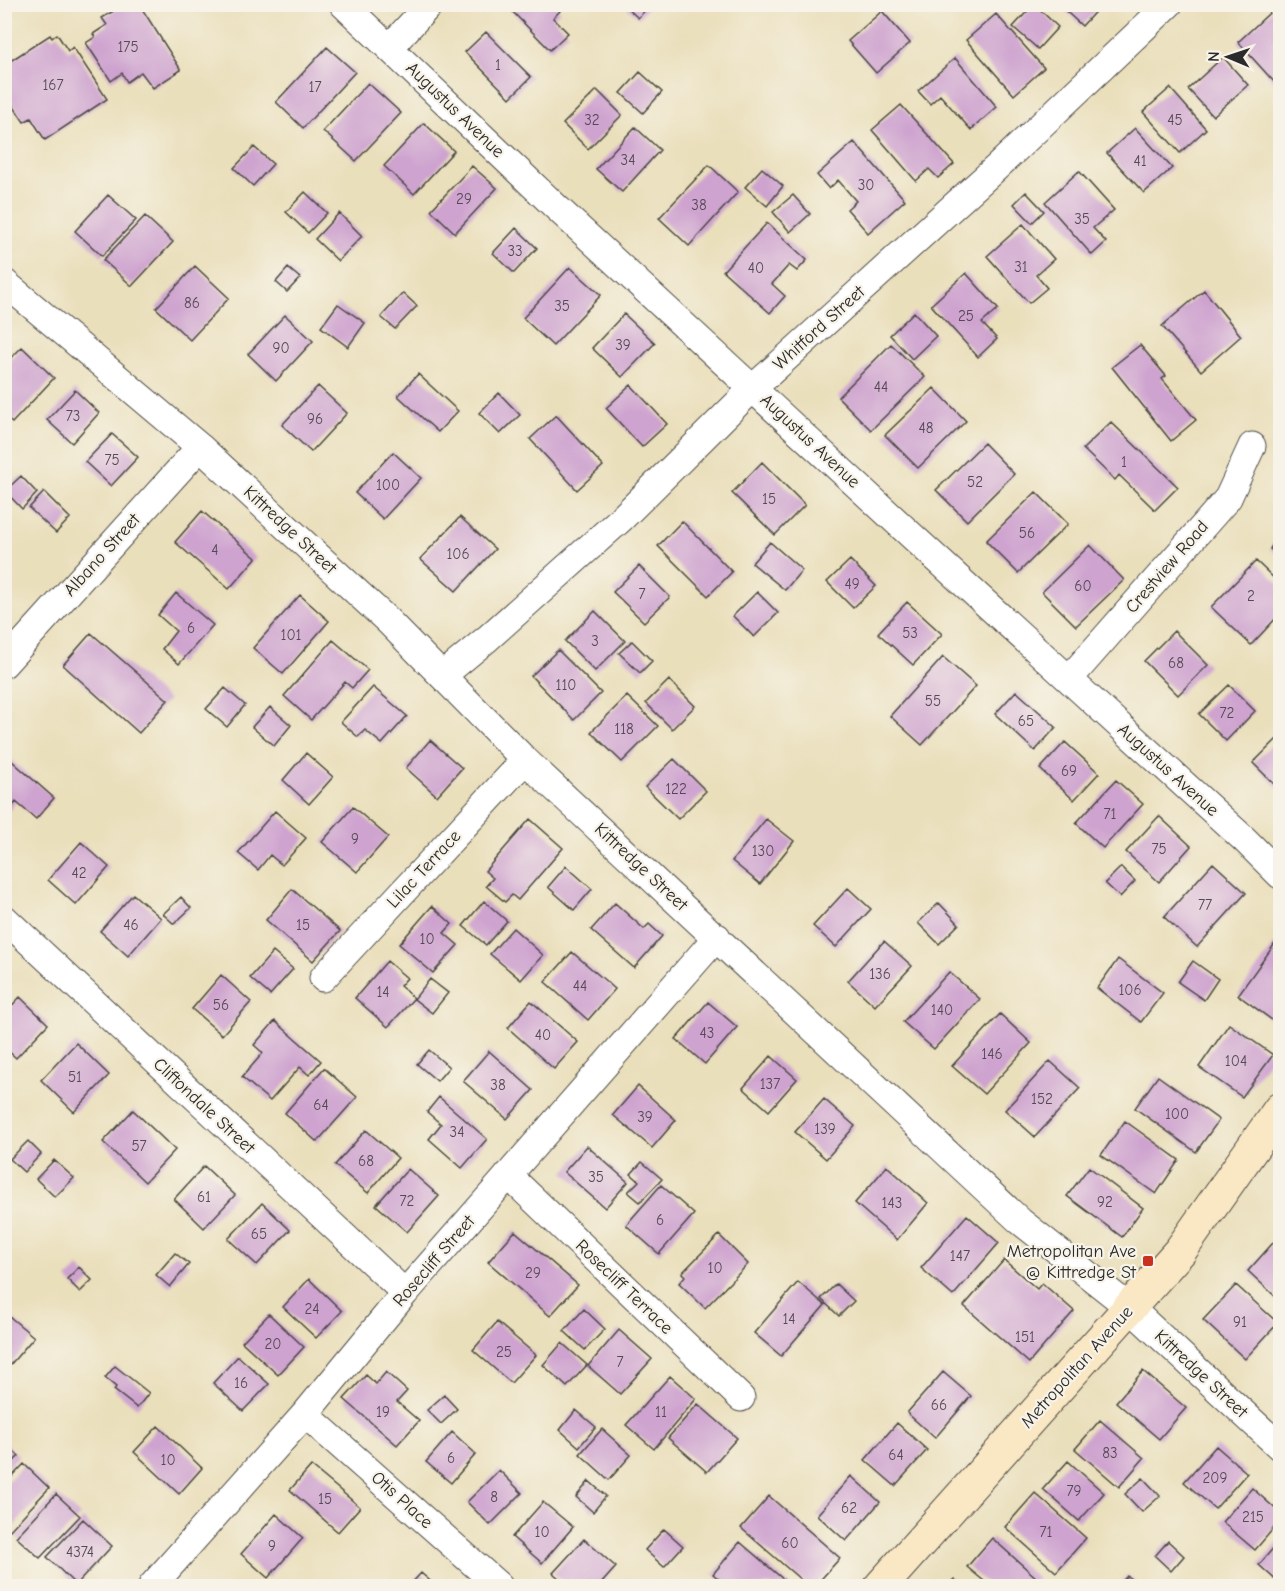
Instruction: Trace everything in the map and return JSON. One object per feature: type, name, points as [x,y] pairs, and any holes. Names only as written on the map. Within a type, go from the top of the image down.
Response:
[{"type":"street","name":"Augustus Avenue","points":[[343,4],[557,208],[1281,875]]},
{"type":"street","points":[[390,47],[430,4]]},
{"type":"street","name":"Whitford Street","points":[[442,676],[621,519],[753,388],[997,167],[1169,4]]},
{"type":"street","name":"Kittredge Street","points":[[4,282],[200,447],[388,621],[525,760],[1020,1221],[1130,1308],[1281,1447]]},
{"type":"street","name":"Crestview Road","points":[[1069,679],[1228,498],[1252,446]]},
{"type":"street","name":"Albano Street","points":[[4,664],[200,447]]},
{"type":"street","name":"Lilac Terrace","points":[[322,978],[525,760]]},
{"type":"street","name":"Cliftondale Street","points":[[4,918],[405,1293]]},
{"type":"street","name":"Rosecliff Street","points":[[152,1587],[305,1414],[405,1293],[717,937]]},
{"type":"street","name":"Metropolitan Avenue","points":[[881,1587],[1179,1251],[1281,1109]]},
{"type":"street","name":"Rosecliff Terrace","points":[[508,1175],[741,1398]]},
{"type":"street","name":"Otis Place","points":[[305,1414],[499,1587]]},
{"type":"building","points":[[139,4],[181,70],[153,88],[141,72],[127,82],[122,73],[111,81],[86,43],[95,37],[93,34],[107,25],[102,18],[123,5],[126,10]]},
{"type":"building","points":[[505,4],[554,4],[560,11],[553,18],[568,33],[550,50]]},
{"type":"building","points":[[623,4],[651,4],[638,18]]},
{"type":"building","points":[[1034,4],[1058,27],[1038,49],[1013,27]]},
{"type":"building","points":[[1058,4],[1102,4],[1082,26]]},
{"type":"building","points":[[1279,4],[1280,78],[1275,83],[1238,42]]},
{"type":"building","points":[[882,11],[910,43],[876,73],[848,41]]},
{"type":"building","points":[[996,14],[1044,68],[1014,95],[966,40]]},
{"type":"building","points":[[486,32],[531,77],[510,98],[465,52]]},
{"type":"building","points":[[57,34],[68,51],[73,47],[107,99],[45,140],[31,118],[24,122],[4,92],[10,89],[4,82],[4,65],[50,35],[52,38]]},
{"type":"building","points":[[327,47],[355,72],[303,128],[276,102]]},
{"type":"building","points":[[1223,57],[1248,85],[1213,116],[1188,89]]},
{"type":"building","points":[[955,58],[997,107],[971,130],[940,95],[930,104],[918,91]]},
{"type":"building","points":[[640,72],[662,92],[643,113],[621,93]]},
{"type":"building","points":[[368,83],[401,113],[356,161],[323,131]]},
{"type":"building","points":[[1170,88],[1206,129],[1180,153],[1143,112]]},
{"type":"building","points":[[597,90],[622,115],[588,149],[563,124]]},
{"type":"building","points":[[901,105],[954,164],[938,178],[929,169],[916,181],[872,130]]},
{"type":"building","points":[[424,123],[454,151],[414,194],[384,166]]},
{"type":"building","points":[[635,127],[660,150],[622,192],[596,169]]},
{"type":"building","points":[[1135,128],[1172,168],[1144,193],[1107,153]]},
{"type":"building","points":[[854,142],[905,200],[868,233],[847,209],[856,201],[838,180],[829,189],[817,175]]},
{"type":"building","points":[[254,147],[273,164],[253,186],[234,168]]},
{"type":"building","points":[[709,165],[738,192],[689,246],[659,218]]},
{"type":"building","points":[[472,166],[497,188],[455,233],[431,210]]},
{"type":"building","points":[[762,168],[783,186],[767,206],[745,187]]},
{"type":"building","points":[[1079,171],[1114,210],[1093,228],[1106,242],[1092,255],[1045,202]]},
{"type":"building","points":[[305,192],[327,213],[308,233],[286,212]]},
{"type":"building","points":[[1026,192],[1044,211],[1032,223],[1014,204]]},
{"type":"building","points":[[108,195],[136,220],[102,256],[75,231]]},
{"type":"building","points":[[793,195],[810,214],[790,232],[773,212]]},
{"type":"building","points":[[339,213],[362,236],[338,261],[315,239]]},
{"type":"building","points":[[145,216],[173,242],[132,286],[103,260]]},
{"type":"building","points":[[767,223],[807,260],[797,271],[789,265],[772,284],[785,296],[770,313],[723,271]]},
{"type":"building","points":[[1023,224],[1054,259],[1036,275],[1047,288],[1029,303],[987,256]]},
{"type":"building","points":[[516,228],[537,248],[514,273],[493,253]]},
{"type":"building","points":[[195,266],[229,298],[190,340],[156,308]]},
{"type":"building","points":[[570,267],[601,295],[553,346],[523,318]]},
{"type":"building","points":[[288,268],[300,278],[287,292],[276,282]]},
{"type":"building","points":[[966,273],[998,309],[982,323],[997,339],[978,357],[931,305]]},
{"type":"building","points":[[1204,290],[1241,336],[1201,371],[1162,326]]},
{"type":"building","points":[[403,293],[417,306],[395,329],[381,317]]},
{"type":"building","points":[[338,304],[365,323],[348,347],[321,327]]},
{"type":"building","points":[[914,312],[936,336],[912,359],[890,335]]},
{"type":"building","points":[[624,314],[655,343],[622,377],[592,348]]},
{"type":"building","points":[[285,315],[313,341],[276,381],[248,354]]},
{"type":"building","points":[[891,344],[925,377],[871,430],[838,397]]},
{"type":"building","points":[[1140,345],[1166,376],[1162,379],[1196,420],[1171,441],[1112,367]]},
{"type":"building","points":[[22,347],[54,378],[12,423],[4,416],[4,365]]},
{"type":"building","points":[[418,374],[458,411],[438,432],[398,396]]},
{"type":"building","points":[[631,385],[667,424],[642,447],[606,408]]},
{"type":"building","points":[[318,386],[347,413],[311,452],[282,425]]},
{"type":"building","points":[[934,388],[966,421],[918,468],[885,435]]},
{"type":"building","points":[[75,390],[99,413],[72,443],[47,420]]},
{"type":"building","points":[[499,393],[520,415],[500,434],[479,413]]},
{"type":"building","points":[[556,415],[603,466],[577,490],[530,439]]},
{"type":"building","points":[[1111,422],[1178,487],[1155,510],[1119,475],[1115,480],[1083,449]]},
{"type":"building","points":[[112,434],[138,457],[111,486],[85,462]]},
{"type":"building","points":[[984,443],[1014,474],[967,521],[936,490]]},
{"type":"building","points":[[393,452],[421,478],[383,519],[355,493]]},
{"type":"building","points":[[762,462],[805,505],[775,535],[732,493]]},
{"type":"building","points":[[21,476],[37,493],[22,509],[5,491]]},
{"type":"building","points":[[44,492],[70,518],[56,533],[29,508]]},
{"type":"building","points":[[1036,492],[1068,524],[1018,573],[986,541]]},
{"type":"building","points":[[202,511],[256,558],[229,589],[175,542]]},
{"type":"building","points":[[460,517],[495,549],[456,591],[420,559]]},
{"type":"building","points":[[682,521],[732,572],[708,596],[658,546]]},
{"type":"building","points":[[1280,532],[1280,555],[1270,549]]},
{"type":"building","points":[[770,542],[802,570],[785,590],[752,563]]},
{"type":"building","points":[[1090,545],[1124,580],[1076,626],[1042,592]]},
{"type":"building","points":[[850,560],[876,586],[853,608],[827,582]]},
{"type":"building","points":[[1256,561],[1280,584],[1280,614],[1251,645],[1211,607]]},
{"type":"building","points":[[639,566],[670,597],[644,622],[613,592]]},
{"type":"building","points":[[757,592],[778,613],[754,637],[733,616]]},
{"type":"building","points":[[176,593],[213,625],[179,664],[162,649],[176,631],[158,615]]},
{"type":"building","points":[[300,595],[329,621],[283,674],[253,648]]},
{"type":"building","points":[[907,602],[942,634],[913,665],[878,633]]},
{"type":"building","points":[[595,611],[625,641],[595,671],[565,641]]},
{"type":"building","points":[[1174,631],[1208,665],[1178,695],[1144,661]]},
{"type":"building","points":[[91,633],[168,700],[139,733],[63,665]]},
{"type":"building","points":[[333,640],[368,670],[352,688],[345,682],[311,720],[284,696]]},
{"type":"building","points":[[632,641],[652,661],[640,673],[619,653]]},
{"type":"building","points":[[558,650],[601,693],[574,720],[531,676]]},
{"type":"building","points":[[943,657],[976,686],[922,745],[890,716]]},
{"type":"building","points":[[669,680],[695,706],[672,729],[646,703]]},
{"type":"building","points":[[1229,685],[1255,711],[1226,741],[1199,714]]},
{"type":"building","points":[[373,687],[407,716],[382,744],[365,730],[358,737],[341,722]]},
{"type":"building","points":[[225,688],[245,705],[227,727],[206,709]]},
{"type":"building","points":[[1016,691],[1056,727],[1035,751],[995,714]]},
{"type":"building","points":[[627,696],[658,726],[622,762],[591,732]]},
{"type":"building","points":[[270,707],[291,725],[274,746],[252,727]]},
{"type":"building","points":[[1280,736],[1280,790],[1253,763]]},
{"type":"building","points":[[430,740],[462,768],[437,796],[406,768]]},
{"type":"building","points":[[1065,742],[1099,773],[1074,800],[1040,769]]},
{"type":"building","points":[[306,753],[333,777],[309,804],[283,780]]},
{"type":"building","points":[[4,754],[54,798],[36,819],[16,802],[7,813],[4,810]]},
{"type":"building","points":[[674,759],[706,791],[678,819],[645,787]]},
{"type":"building","points":[[1116,780],[1143,804],[1103,848],[1076,823]]},
{"type":"building","points":[[353,807],[388,837],[357,872],[322,842]]},
{"type":"building","points":[[275,811],[306,838],[282,865],[270,855],[258,870],[238,853]]},
{"type":"building","points":[[1159,816],[1191,846],[1159,882],[1126,852]]},
{"type":"building","points":[[530,819],[563,848],[518,900],[512,895],[505,902],[486,886],[493,878],[485,871]]},
{"type":"building","points":[[766,819],[794,841],[760,884],[732,861]]},
{"type":"building","points":[[81,842],[109,867],[76,905],[48,880]]},
{"type":"building","points":[[1213,863],[1246,893],[1197,947],[1164,917]]},
{"type":"building","points":[[566,866],[592,889],[574,910],[548,887]]},
{"type":"building","points":[[1121,867],[1135,881],[1120,897],[1105,883]]},
{"type":"building","points":[[848,888],[871,909],[836,947],[813,926]]},
{"type":"building","points":[[292,889],[340,931],[313,961],[266,920]]},
{"type":"building","points":[[133,894],[161,918],[128,956],[100,931]]},
{"type":"building","points":[[181,897],[191,908],[174,924],[163,914]]},
{"type":"building","points":[[484,901],[507,921],[486,945],[463,926]]},
{"type":"building","points":[[615,903],[644,929],[649,924],[662,936],[634,968],[591,930]]},
{"type":"building","points":[[939,903],[959,924],[939,944],[918,923]]},
{"type":"building","points":[[432,906],[452,924],[444,933],[458,945],[433,973],[399,944]]},
{"type":"building","points":[[513,928],[543,955],[521,980],[490,954]]},
{"type":"building","points":[[1279,938],[1280,940],[1280,1026],[1238,995]]},
{"type":"building","points":[[884,941],[912,966],[875,1006],[848,981]]},
{"type":"building","points":[[273,952],[293,969],[270,995],[250,978]]},
{"type":"building","points":[[572,952],[615,989],[588,1020],[545,982]]},
{"type":"building","points":[[1118,959],[1163,993],[1141,1022],[1097,988]]},
{"type":"building","points":[[387,961],[407,978],[400,986],[414,998],[388,1027],[355,998]]},
{"type":"building","points":[[1193,961],[1218,979],[1204,1000],[1178,982]]},
{"type":"building","points":[[949,972],[980,999],[934,1049],[903,1022]]},
{"type":"building","points":[[221,975],[251,1002],[222,1035],[192,1009]]},
{"type":"building","points":[[430,979],[448,993],[432,1013],[414,999]]},
{"type":"building","points":[[20,997],[48,1024],[16,1058],[4,1047],[4,1014]]},
{"type":"building","points":[[531,1001],[578,1042],[554,1069],[508,1028]]},
{"type":"building","points":[[708,1002],[737,1027],[705,1064],[676,1039]]},
{"type":"building","points":[[1000,1014],[1031,1043],[984,1094],[952,1066]]},
{"type":"building","points":[[275,1021],[321,1061],[309,1075],[300,1067],[270,1101],[242,1077],[263,1053],[254,1045]]},
{"type":"building","points":[[1229,1024],[1273,1055],[1242,1097],[1199,1067]]},
{"type":"building","points":[[76,1043],[109,1075],[74,1112],[41,1080]]},
{"type":"building","points":[[429,1050],[449,1067],[437,1081],[417,1064]]},
{"type":"building","points":[[489,1051],[533,1090],[507,1119],[463,1081]]},
{"type":"building","points":[[771,1056],[797,1079],[769,1111],[743,1088]]},
{"type":"building","points":[[1050,1061],[1080,1088],[1035,1137],[1005,1110]]},
{"type":"building","points":[[324,1068],[357,1097],[317,1142],[285,1113]]},
{"type":"building","points":[[1158,1076],[1219,1120],[1196,1152],[1135,1108]]},
{"type":"building","points":[[638,1086],[676,1120],[652,1148],[613,1115]]},
{"type":"building","points":[[439,1097],[487,1139],[462,1168],[429,1139],[441,1124],[427,1112]]},
{"type":"building","points":[[824,1099],[855,1126],[826,1159],[795,1132]]},
{"type":"building","points":[[133,1110],[175,1150],[145,1182],[103,1142]]},
{"type":"building","points":[[1125,1121],[1179,1160],[1156,1194],[1101,1155]]},
{"type":"building","points":[[366,1130],[398,1158],[368,1193],[335,1165]]},
{"type":"building","points":[[28,1141],[41,1154],[24,1172],[10,1159]]},
{"type":"building","points":[[587,1146],[628,1182],[605,1208],[564,1172]]},
{"type":"building","points":[[54,1160],[74,1178],[55,1197],[36,1179]]},
{"type":"building","points":[[642,1162],[662,1179],[640,1202],[628,1192],[639,1181],[631,1174]]},
{"type":"building","points":[[204,1166],[235,1195],[204,1228],[174,1199]]},
{"type":"building","points":[[887,1166],[928,1203],[897,1240],[855,1203]]},
{"type":"building","points":[[1089,1167],[1143,1208],[1122,1237],[1067,1196]]},
{"type":"building","points":[[408,1169],[439,1196],[407,1232],[376,1205]]},
{"type":"building","points":[[661,1185],[694,1214],[659,1254],[626,1225]]},
{"type":"building","points":[[262,1203],[290,1230],[257,1265],[228,1239]]},
{"type":"building","points":[[967,1215],[999,1243],[953,1296],[921,1268]]},
{"type":"building","points":[[515,1231],[578,1285],[550,1316],[488,1262]]},
{"type":"building","points":[[719,1235],[748,1264],[705,1308],[679,1283],[685,1276],[682,1273]]},
{"type":"building","points":[[1280,1235],[1280,1301],[1248,1271]]},
{"type":"building","points":[[175,1253],[189,1264],[170,1287],[156,1275]]},
{"type":"building","points":[[1004,1260],[1037,1289],[1042,1283],[1074,1311],[1029,1363],[964,1306]]},
{"type":"building","points":[[79,1267],[92,1280],[80,1292],[67,1279]]},
{"type":"building","points":[[309,1279],[342,1311],[316,1338],[283,1307]]},
{"type":"building","points":[[798,1282],[825,1305],[781,1356],[754,1333]]},
{"type":"building","points":[[836,1284],[854,1301],[839,1316],[821,1299]]},
{"type":"building","points":[[1236,1285],[1278,1323],[1245,1359],[1203,1320]]},
{"type":"building","points":[[584,1309],[605,1329],[585,1350],[564,1331]]},
{"type":"building","points":[[4,1312],[34,1337],[10,1365],[4,1361]]},
{"type":"building","points":[[269,1314],[304,1347],[278,1375],[242,1342]]},
{"type":"building","points":[[497,1322],[536,1355],[511,1383],[473,1350]]},
{"type":"building","points":[[619,1330],[652,1359],[620,1394],[588,1366]]},
{"type":"building","points":[[562,1343],[587,1365],[567,1387],[543,1365]]},
{"type":"building","points":[[238,1356],[269,1384],[243,1411],[213,1383]]},
{"type":"building","points":[[115,1366],[149,1393],[137,1408],[114,1390],[116,1387],[105,1378]]},
{"type":"building","points":[[1143,1371],[1186,1408],[1159,1439],[1116,1402]]},
{"type":"building","points":[[386,1372],[407,1391],[397,1402],[419,1421],[397,1445],[344,1399],[366,1375],[376,1384]]},
{"type":"building","points":[[943,1372],[971,1396],[935,1438],[907,1413]]},
{"type":"building","points":[[670,1376],[696,1399],[654,1449],[626,1425]]},
{"type":"building","points":[[444,1395],[457,1409],[441,1424],[427,1410]]},
{"type":"building","points":[[698,1404],[737,1438],[707,1472],[668,1438]]},
{"type":"building","points":[[576,1410],[596,1427],[579,1447],[560,1430]]},
{"type":"building","points":[[1100,1420],[1144,1458],[1119,1487],[1075,1449]]},
{"type":"building","points":[[897,1423],[927,1450],[895,1486],[865,1460]]},
{"type":"building","points":[[158,1426],[202,1468],[179,1494],[134,1452]]},
{"type":"building","points":[[602,1429],[631,1455],[609,1480],[580,1454]]},
{"type":"building","points":[[452,1432],[476,1454],[451,1483],[426,1462]]},
{"type":"building","points":[[4,1442],[19,1456],[4,1471]]},
{"type":"building","points":[[1216,1446],[1247,1473],[1215,1509],[1184,1482]]},
{"type":"building","points":[[1068,1461],[1104,1493],[1079,1521],[1043,1489]]},
{"type":"building","points":[[24,1464],[49,1488],[10,1530],[4,1525],[4,1485]]},
{"type":"building","points":[[311,1466],[360,1507],[338,1532],[290,1490]]},
{"type":"building","points":[[499,1470],[522,1493],[490,1525],[467,1502]]},
{"type":"building","points":[[851,1476],[880,1502],[846,1541],[817,1515]]},
{"type":"building","points":[[1143,1478],[1160,1496],[1142,1512],[1125,1494]]},
{"type":"building","points":[[589,1481],[606,1496],[593,1512],[576,1497]]},
{"type":"building","points":[[1252,1488],[1280,1513],[1280,1521],[1255,1550],[1222,1522]]},
{"type":"building","points":[[1035,1493],[1086,1538],[1056,1572],[1005,1527]]},
{"type":"building","points":[[56,1494],[80,1516],[40,1558],[16,1537]]},
{"type":"building","points":[[769,1496],[840,1558],[815,1586],[808,1586],[741,1528]]},
{"type":"building","points":[[543,1502],[573,1527],[542,1563],[512,1537]]},
{"type":"building","points":[[276,1514],[303,1538],[268,1578],[241,1554]]},
{"type":"building","points":[[83,1519],[112,1546],[76,1585],[47,1557]]},
{"type":"building","points":[[664,1529],[683,1546],[664,1567],[645,1550]]},
{"type":"building","points":[[992,1538],[1038,1579],[1031,1586],[990,1586],[967,1567]]},
{"type":"building","points":[[584,1539],[616,1567],[599,1586],[568,1586],[553,1573]]},
{"type":"building","points":[[1280,1540],[1280,1584],[1259,1565]]},
{"type":"building","points":[[1168,1541],[1184,1556],[1171,1571],[1155,1556]]},
{"type":"building","points":[[740,1542],[791,1586],[727,1586],[713,1574]]},
{"type":"building","points":[[421,1573],[436,1586],[409,1586]]},
{"type":"building","points":[[1127,1576],[1140,1586],[1118,1586]]},
{"type":"building","points":[[954,1579],[963,1586],[947,1586]]},
{"type":"place","name":"Metropolitan Ave @ Kittredge St","points":[[1148,1261]]}]
